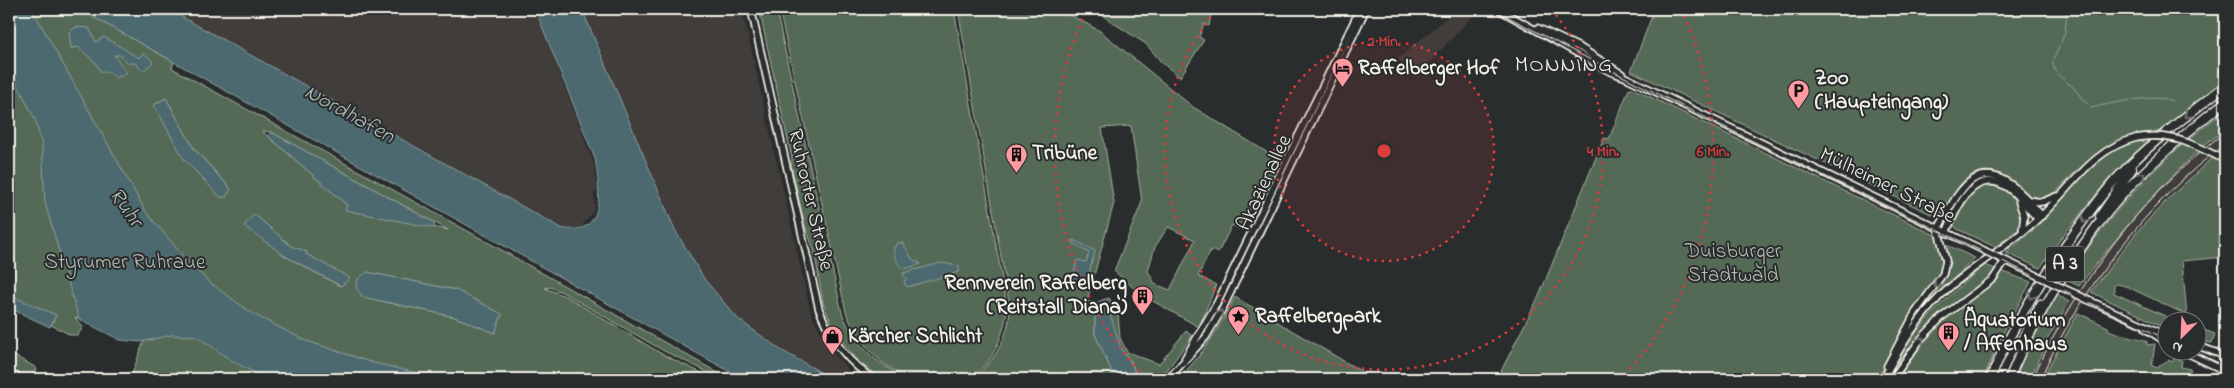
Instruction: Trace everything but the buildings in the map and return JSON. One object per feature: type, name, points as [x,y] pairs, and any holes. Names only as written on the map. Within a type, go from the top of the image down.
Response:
[{"type":"highway","name":"A 3","points":[[2004,379],[2029,325],[2050,289],[2140,157],[2184,118],[2225,86]]},
{"type":"highway","name":"A 3","points":[[2009,379],[2044,309],[2064,277],[2123,194],[2194,126],[2225,102]]},
{"type":"highway","points":[[1990,379],[2030,299],[2058,256],[2115,180],[2140,157]]},
{"type":"main road","name":"Ruhrorter Straße","points":[[751,9],[819,309],[825,325],[840,349],[862,371],[874,379]]},
{"type":"main road","name":"Akazienallee","points":[[1182,364],[1217,303],[1360,9]]},
{"type":"main road","name":"Akazienallee","points":[[1168,379],[1206,337],[1223,308],[1366,9]]},
{"type":"main road","name":"Mülheimer Straße","points":[[1498,9],[1581,48],[1615,68],[1625,77],[1946,233],[2156,331]]},
{"type":"main road","points":[[1882,379],[1912,331],[1938,299],[1972,269],[2040,218],[2076,177],[2103,153],[2123,142],[2136,138],[2161,136],[2179,138],[2225,160]]},
{"type":"main road","points":[[1882,379],[1891,355],[1915,313],[1946,267],[1945,253],[1938,229],[1960,192],[1971,182],[1981,178],[1992,176],[2004,179],[2028,200],[2040,218]]},
{"type":"main road","points":[[1946,233],[1962,199],[1974,187],[1986,183],[1997,183],[2006,187],[2040,218]]},
{"type":"main road","points":[[2028,200],[2042,202],[2060,194]]},
{"type":"main road","points":[[2016,195],[2024,216],[2022,233]]},
{"type":"main road","points":[[1892,379],[1921,339],[1942,318],[1993,279],[2003,260]]},
{"type":"main road","name":"Mülheimer Straße","points":[[2136,323],[2156,336]]},
{"type":"main road","points":[[2206,349],[2225,356]]},
{"type":"main road","points":[[2202,360],[2225,371]]},
{"type":"shaded area","points":[[168,9],[533,9],[538,16],[594,164],[598,191],[594,192],[595,206],[593,213],[583,224],[583,227],[576,229],[561,228]]},
{"type":"shaded area","points":[[582,9],[742,9],[811,313],[828,347],[854,376],[851,379],[836,379],[825,375],[764,339],[738,319],[705,280],[675,230]]},
{"type":"shaded area","points":[[1448,9],[1472,9],[1471,12],[1474,15],[1414,78],[1398,59],[1453,12]]},
{"type":"shaded area","points":[[2225,130],[2225,146],[2167,200],[2136,233],[2091,292],[2042,379],[2030,379],[2061,315],[2097,262],[2158,190],[2198,151]]},
{"type":"green space","points":[[9,9],[79,9],[174,62],[172,68],[475,235],[729,379],[722,379],[664,351],[562,292],[550,287],[545,288],[567,297],[662,354],[714,379],[130,379],[144,341],[161,337],[78,317],[79,319],[75,318],[83,327],[78,335],[71,335],[51,325],[56,315],[9,305]],"holes":[[[166,98],[194,148],[154,105]],[[262,131],[271,132],[448,230],[346,210],[347,205]],[[194,148],[231,189],[194,149]],[[254,214],[291,246],[349,278],[340,286],[285,256]],[[367,272],[456,290],[495,333],[455,317],[363,297]]]},
{"type":"green space","points":[[759,9],[776,9],[842,313],[853,334],[867,352],[906,379],[884,379],[860,363],[835,332],[823,303],[814,250],[805,226],[791,165],[792,159]]},
{"type":"green space","points":[[779,9],[954,9],[1007,306],[1004,326],[997,346],[985,365],[969,378],[960,380],[919,380],[901,374],[880,361],[871,352],[851,323],[846,312]]},
{"type":"green space","points":[[958,9],[1050,9],[1074,17],[1100,31],[1193,107],[1278,159],[1280,163],[1257,208],[1252,205],[1240,229],[1232,225],[1218,253],[1211,250],[1198,276],[1216,285],[1199,327],[1142,295],[1114,271],[1142,202],[1131,126],[1102,128],[1114,203],[1087,301],[1095,303],[1095,334],[1112,372],[1122,379],[973,379],[988,364],[1004,338],[1010,308]],"holes":[[[1168,227],[1195,240],[1170,290],[1155,284],[1148,271],[1155,247]]]},
{"type":"green space","points":[[1092,9],[1212,9],[1209,26],[1204,24],[1199,37],[1204,40],[1180,77],[1162,63],[1146,44]]},
{"type":"green space","points":[[1652,9],[2225,9],[2225,79],[2158,132],[2135,134],[2108,146],[2074,173],[2053,195],[2042,199],[2033,198],[2025,194],[2010,180],[1999,176],[1974,178],[1943,216],[1937,217],[1631,71],[1653,13]]},
{"type":"green space","name":"Duisburger Stadtwald","points":[[1632,88],[1935,235],[1938,241],[1975,258],[1941,291],[1906,334],[1876,379],[1497,379],[1539,296],[1604,138],[1609,139],[1629,89]]},
{"type":"green space","points":[[2225,110],[2225,130],[2204,145],[2189,139]]},
{"type":"green space","points":[[2150,139],[2108,180],[2062,237],[2040,268],[2006,253],[2037,227],[2079,180],[2104,157],[2133,142]]},
{"type":"green space","points":[[2183,144],[2198,151],[2136,216],[2079,286],[2066,280],[2105,225],[2150,175]]},
{"type":"green space","points":[[2212,158],[2225,165],[2225,257],[2182,261],[2187,310],[2176,310],[2128,287],[2118,284],[2114,285],[2114,293],[2156,312],[2156,323],[2091,292],[2136,233],[2167,200]]},
{"type":"green space","points":[[1995,186],[2009,193],[2014,198],[2019,212],[2020,228],[1995,247],[1957,229],[1952,224],[1961,206],[1969,196],[1979,188]]},
{"type":"green space","points":[[1985,265],[2031,282],[2006,327],[1983,379],[1893,379],[1906,347],[1917,331],[1944,301]]},
{"type":"green space","points":[[2057,294],[2069,302],[2047,340],[2030,379],[2012,379]]},
{"type":"green space","name":"Raffelbergpark","points":[[1235,297],[1372,379],[1178,379],[1210,341]]},
{"type":"green space","points":[[1109,298],[1118,313],[1120,338],[1127,352],[1159,364],[1186,331],[1192,336],[1168,369],[1158,379],[1127,379],[1135,373],[1131,361],[1121,349],[1103,300]]},
{"type":"green space","points":[[2078,313],[2108,327],[2109,330],[2147,341],[2147,345],[2155,344],[2152,366],[2158,368],[2169,360],[2172,362],[2174,360],[2180,360],[2182,361],[2181,367],[2190,369],[2191,373],[2197,377],[2196,379],[2042,379]]},
{"type":"green space","points":[[2206,331],[2215,334],[2212,343],[2206,342]]},
{"type":"green space","points":[[9,353],[35,367],[36,372],[33,379],[9,379]]},
{"type":"water","name":"Styrumer Ruhraue","points":[[9,9],[32,9],[146,212],[189,263],[209,282],[253,314],[304,340],[370,362],[442,379],[267,379],[232,361],[197,336],[171,335],[141,342],[120,340],[79,319],[45,203],[42,145],[35,119],[9,68]]},
{"type":"water","name":"Nordhafen","points":[[79,9],[168,9],[561,228],[576,229],[586,226],[593,218],[597,208],[599,196],[595,159],[538,16],[533,9],[582,9],[675,230],[705,280],[738,319],[781,350],[833,379],[743,379]]},
{"type":"water","points":[[76,27],[89,28],[96,42],[104,37],[139,58],[144,53],[153,62],[143,71],[135,63],[128,63],[120,55],[114,55],[127,73],[116,78],[109,72],[101,72],[96,63],[78,47],[71,48],[69,32]]},
{"type":"water","points":[[166,98],[194,149],[231,189],[226,197],[220,197],[184,159],[154,105]]},
{"type":"water","points":[[271,132],[435,223],[434,228],[345,210],[347,205],[268,136]]},
{"type":"water","points":[[254,214],[291,246],[307,252],[306,254],[350,278],[341,286],[285,256],[244,226]]},
{"type":"water","points":[[1073,240],[1095,251],[1085,287],[1072,283],[1077,260],[1086,262],[1089,253],[1073,243]]},
{"type":"water","points":[[898,243],[903,243],[912,259],[921,264],[904,269],[897,262],[894,253],[894,247]]},
{"type":"water","points":[[941,263],[959,266],[959,272],[907,287],[905,285],[904,281],[907,279],[903,273]]},
{"type":"water","points":[[367,272],[456,290],[502,314],[495,333],[455,317],[363,297],[356,288],[358,279]]},
{"type":"water","points":[[9,295],[56,315],[50,327],[9,308]]},
{"type":"water","points":[[1103,300],[1111,317],[1121,348],[1132,365],[1134,376],[1122,379],[1112,372],[1095,334],[1095,303]]},
{"type":"waterway","points":[[2061,42],[2065,32],[2067,9]]},
{"type":"waterway","points":[[2054,58],[2060,45]]},
{"type":"waterway","points":[[2053,62],[2055,71],[2088,104]]},
{"type":"waterway","points":[[2091,108],[2120,102],[2156,98],[2172,101]]},
{"type":"tram line","points":[[1493,9],[1659,95],[2156,334]]},
{"type":"tram line","points":[[2206,357],[2225,366]]},
{"type":"railway","points":[[2032,379],[2069,309],[2114,244],[2165,185],[2225,132]]},
{"type":"railway","points":[[2040,379],[2075,313],[2119,250],[2169,192],[2225,144]]},
{"type":"place","name":"Raffelberger Hof","points":[[1342,88]]},
{"type":"place","name":"Zoo (Haupteingang)","points":[[1799,110]]},
{"type":"place","name":"Tribüne","points":[[1016,173]]},
{"type":"place","name":"Rennverein Raffelberg (Reitstall Diana)","points":[[1143,315]]},
{"type":"place","name":"Raffelbergpark","points":[[1239,336]]},
{"type":"place","name":"Äquatorium / Affenhaus","points":[[1948,352]]},
{"type":"place","name":"Kärcher Schlicht","points":[[832,356]]},
{"type":"district","name":"MONNING","points":[[1564,66]]},
{"type":"water label","name":"Ruhr","points":[[125,208]]}]
